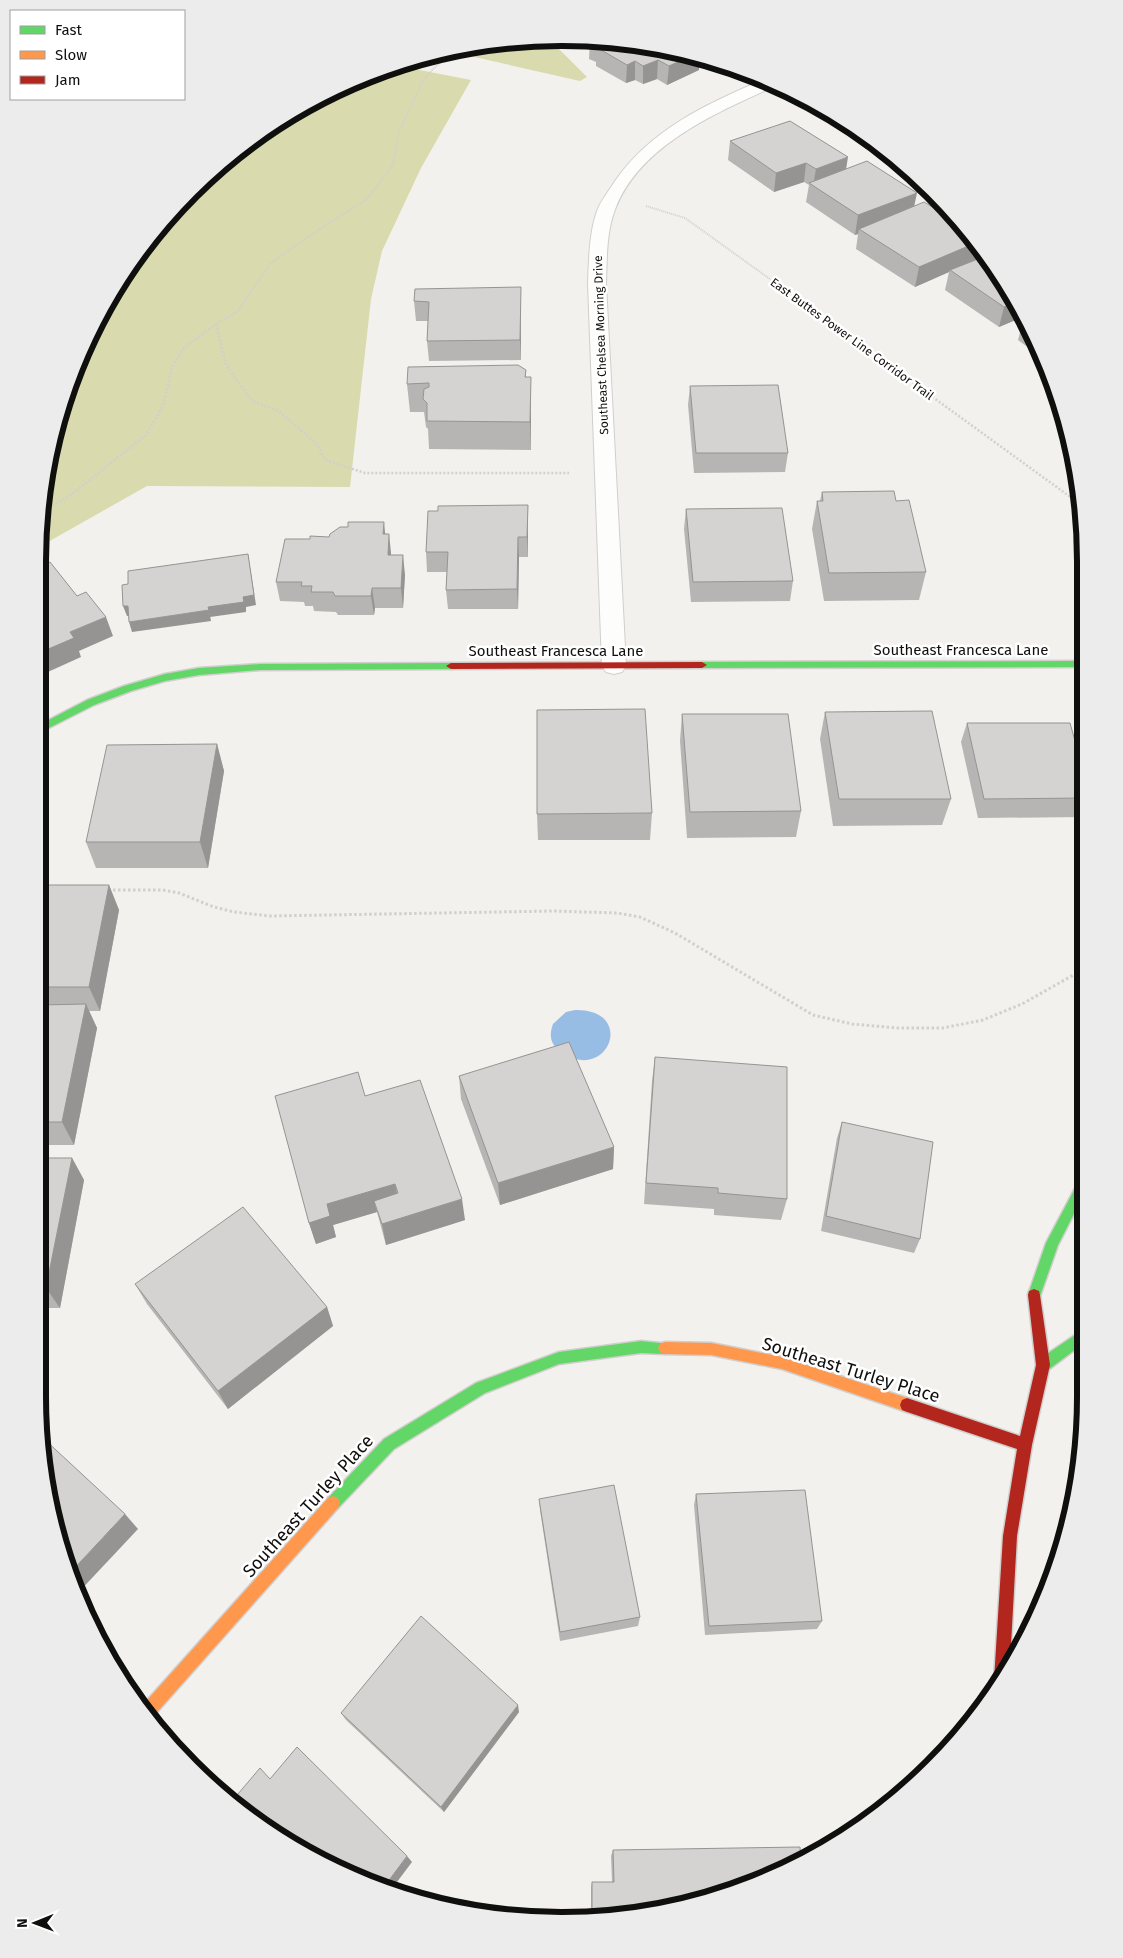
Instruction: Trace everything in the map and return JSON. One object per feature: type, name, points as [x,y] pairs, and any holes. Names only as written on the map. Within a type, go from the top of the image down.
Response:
[{"type":"street","name":"Southeast Chelsea Morning Drive","points":[[614,666],[597,283],[599,238],[606,209],[624,179],[647,153],[671,133],[723,102],[762,86]]},
{"type":"street","name":"Southeast Francesca Lane","points":[[46,726],[64,714],[129,688],[183,674],[243,667],[1077,664]]},
{"type":"street","points":[[1002,1664],[1010,1536],[1025,1444],[1043,1365],[1033,1298],[1052,1242],[1077,1196]]},
{"type":"street","points":[[1043,1365],[1077,1340]]},
{"type":"street","name":"Southeast Turley Place","points":[[151,1707],[320,1517],[389,1444],[481,1388],[559,1358],[642,1347],[711,1348],[782,1363],[1025,1444]]},
{"type":"path","points":[[49,508],[71,495],[146,435],[163,406],[173,365],[180,353],[216,324],[237,312],[270,264],[367,198],[393,166],[399,131],[423,81],[433,68],[442,61]]},
{"type":"path","name":"East Buttes Power Line Corridor Trail","points":[[611,202],[659,209],[685,218],[1073,499]]},
{"type":"path","points":[[216,324],[226,365],[252,401],[279,411],[317,444],[325,460],[339,466],[365,472],[605,473]]},
{"type":"path","points":[[99,890],[163,890],[179,893],[214,907],[234,912],[270,916],[553,911],[617,913],[640,918],[676,933],[813,1015],[836,1022],[911,1029],[954,1026],[982,1020],[1029,1001],[1077,972]]},
{"type":"green space","points":[[559,46],[557,47],[587,77],[580,81],[466,55],[528,47]]},
{"type":"green space","points":[[413,69],[471,80],[421,168],[382,251],[371,299],[350,487],[147,486],[47,543],[56,461],[64,428],[85,364],[115,304],[153,248],[197,197],[222,174],[275,133],[334,99],[364,85]]},
{"type":"water","points":[[575,1010],[594,1013],[606,1021],[610,1032],[609,1043],[602,1053],[591,1059],[577,1059],[560,1051],[551,1039],[553,1024],[566,1012]]},
{"type":"building","points":[[596,47],[662,56],[681,61],[669,66],[658,60],[643,66],[635,61],[627,65]]},
{"type":"building","points":[[790,121],[848,157],[816,169],[806,163],[776,173],[730,141]]},
{"type":"building","points":[[867,161],[917,193],[858,215],[809,183]]},
{"type":"building","points":[[924,202],[939,211],[968,246],[919,267],[859,229]]},
{"type":"building","points":[[978,259],[1009,305],[1004,307],[950,270]]},
{"type":"building","points":[[521,287],[520,340],[427,341],[429,302],[414,301],[415,289]]},
{"type":"building","points":[[518,365],[526,370],[525,377],[531,377],[530,422],[427,421],[427,403],[423,399],[424,389],[429,387],[429,383],[407,384],[408,367]]},
{"type":"building","points":[[778,385],[788,453],[696,453],[690,386]]},
{"type":"building","points":[[894,491],[896,501],[909,500],[926,572],[829,573],[817,501],[823,501],[822,492]]},
{"type":"building","points":[[528,505],[527,537],[518,537],[517,589],[446,590],[448,552],[426,552],[428,511],[438,511],[438,506]]},
{"type":"building","points":[[782,508],[793,581],[693,582],[686,509]]},
{"type":"building","points":[[348,522],[384,522],[383,534],[389,534],[388,555],[403,555],[401,588],[372,588],[371,596],[335,596],[333,592],[311,592],[312,586],[301,586],[302,582],[276,582],[285,539],[310,539],[310,536],[329,537],[330,534],[340,527],[348,527]]},
{"type":"building","points":[[248,554],[254,595],[243,597],[244,602],[208,607],[209,610],[129,622],[128,606],[123,606],[122,585],[128,584],[128,571]]},
{"type":"building","points":[[50,562],[77,596],[86,592],[106,617],[70,632],[74,638],[46,650],[46,563]]},
{"type":"building","points":[[645,709],[652,813],[537,814],[537,710]]},
{"type":"building","points":[[932,711],[951,799],[839,799],[825,712]]},
{"type":"building","points":[[682,714],[788,714],[801,811],[690,812]]},
{"type":"building","points":[[967,723],[1070,723],[1077,748],[1077,798],[984,799]]},
{"type":"building","points":[[217,744],[200,842],[86,842],[107,745]]},
{"type":"building","points":[[46,885],[109,885],[89,987],[46,987]]},
{"type":"building","points":[[86,1004],[62,1122],[46,1122],[46,1005]]},
{"type":"building","points":[[569,1042],[614,1147],[498,1183],[459,1076]]},
{"type":"building","points":[[655,1057],[787,1067],[787,1199],[718,1193],[718,1188],[646,1183]]},
{"type":"building","points":[[358,1072],[365,1096],[420,1080],[462,1199],[382,1224],[374,1201],[398,1193],[395,1184],[327,1204],[330,1216],[309,1223],[275,1096]]},
{"type":"building","points":[[842,1122],[933,1142],[920,1239],[826,1216]]},
{"type":"building","points":[[46,1158],[72,1158],[46,1288]]},
{"type":"building","points":[[243,1207],[327,1307],[218,1391],[135,1284]]},
{"type":"building","points":[[49,1443],[125,1514],[76,1567],[56,1497]]},
{"type":"building","points":[[614,1485],[640,1617],[560,1632],[539,1499]]},
{"type":"building","points":[[805,1490],[822,1621],[709,1626],[696,1494]]},
{"type":"building","points":[[421,1616],[518,1705],[441,1807],[341,1713]]},
{"type":"building","points":[[297,1747],[407,1856],[388,1881],[364,1873],[304,1843],[275,1825],[236,1796],[260,1768],[270,1779]]},
{"type":"building","points":[[800,1847],[800,1853],[759,1873],[695,1894],[662,1902],[592,1911],[592,1882],[614,1882],[613,1850]]},
{"type":"traffic: fast","points":[[702,665],[1077,664]]},
{"type":"traffic: fast","points":[[46,726],[109,695],[146,683],[199,671],[260,667],[451,666]]},
{"type":"traffic: fast","points":[[1034,1295],[1052,1243],[1077,1196]]},
{"type":"traffic: fast","points":[[1043,1365],[1077,1340]]},
{"type":"traffic: fast","points":[[333,1503],[389,1444],[481,1388],[559,1358],[641,1347],[665,1348]]},
{"type":"traffic: slow","points":[[665,1348],[711,1349],[782,1363],[907,1405]]},
{"type":"traffic: slow","points":[[151,1707],[333,1503]]},
{"type":"traffic: jam","points":[[451,666],[702,665]]},
{"type":"traffic: jam","points":[[1002,1664],[1010,1536],[1025,1445],[1043,1365],[1034,1295]]},
{"type":"traffic: jam","points":[[907,1405],[1025,1445]]}]
